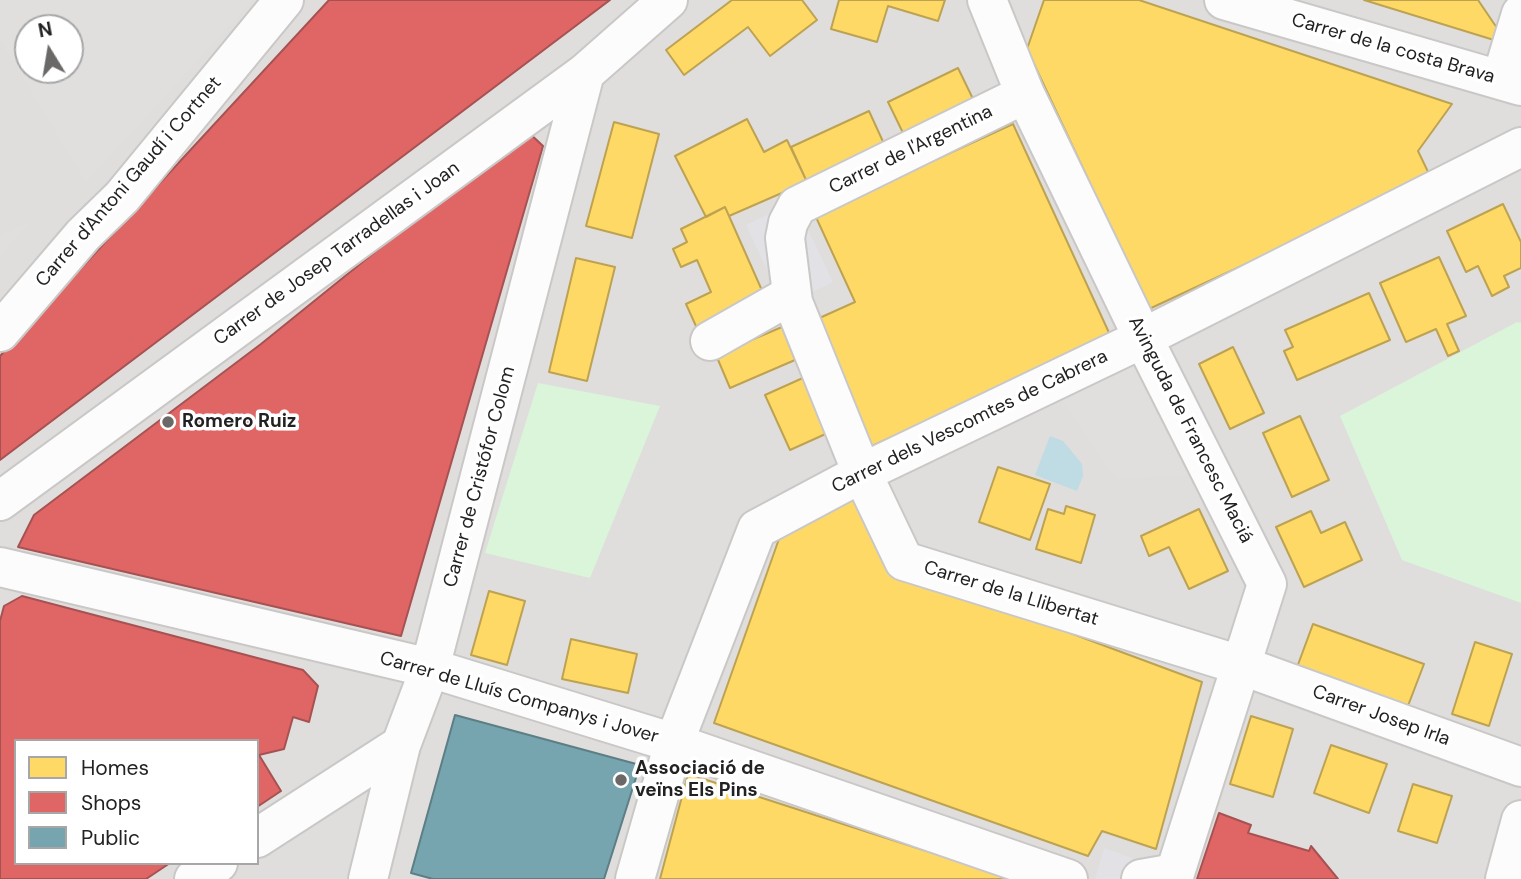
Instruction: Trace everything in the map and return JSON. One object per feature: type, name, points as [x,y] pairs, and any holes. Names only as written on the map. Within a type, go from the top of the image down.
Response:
[{"type":"street","name":"Carrer d'Antoni Gaudí i Cortnet","points":[[0,332],[83,235],[122,197],[284,0]]},
{"type":"street","name":"Carrer de Josep Tarradellas i Joan","points":[[0,501],[585,73],[668,0]]},
{"type":"street","name":"Avinguda de Francesc Maciá","points":[[987,0],[1024,94],[1267,584],[1240,665],[1158,876]]},
{"type":"street","name":"Carrer de la costa Brava","points":[[1224,0],[1511,83]]},
{"type":"street","points":[[1509,0],[1521,15],[1511,83]]},
{"type":"street","name":"Carrer de Cristófor Colom","points":[[374,877],[401,746],[430,668],[585,73]]},
{"type":"street","name":"Carrer de l'Argentina","points":[[797,206],[1024,94]]},
{"type":"street","name":"Carrer dels Vescomtes de Cabrera","points":[[674,743],[757,529],[862,473],[1143,338],[1521,147]]},
{"type":"street","name":"Carrer de la Llibertat","points":[[797,206],[785,238],[791,295],[862,473],[904,561],[1240,665]]},
{"type":"street","points":[[710,341],[791,295]]},
{"type":"street","name":"Carrer de Lluís Companys i Jover","points":[[0,567],[430,668],[674,743],[1068,879]]},
{"type":"street","name":"Carrer Josep Irla","points":[[1240,665],[1521,767]]},
{"type":"street","points":[[635,879],[674,743]]},
{"type":"street","points":[[259,837],[401,746]]},
{"type":"street","points":[[1504,879],[1521,820]]},
{"type":"street","points":[[194,879],[215,865]]},
{"type":"shaded area","points":[[0,0],[1521,0],[1521,879],[0,879]]},
{"type":"shaded area","points":[[0,0],[253,0],[86,183],[26,84],[84,84],[84,14],[14,14],[14,63],[0,40]]},
{"type":"shaded area","points":[[795,202],[833,282],[784,306],[746,225]]},
{"type":"shaded area","points":[[33,219],[0,256],[0,235]]},
{"type":"shaded area","points":[[1127,346],[1196,475],[1116,479],[1050,383]]},
{"type":"shaded area","points":[[1104,848],[1175,873],[1173,879],[1095,879]]},
{"type":"green space","points":[[1517,322],[1521,323],[1521,603],[1402,560],[1340,416]]},
{"type":"green space","points":[[538,383],[660,406],[590,578],[485,553]]},
{"type":"water","points":[[1050,436],[1063,441],[1082,464],[1083,476],[1077,491],[1035,475]]},
{"type":"building: Homes","points":[[732,0],[802,0],[817,20],[770,56],[748,27],[684,75],[666,50]]},
{"type":"building: Homes","points":[[839,0],[945,0],[938,21],[888,6],[877,42],[831,29]]},
{"type":"building: Homes","points":[[1044,0],[1139,0],[1452,104],[1418,151],[1431,178],[1149,309],[1027,49]]},
{"type":"building: Homes","points":[[1364,0],[1478,0],[1497,28],[1494,40]]},
{"type":"building: Homes","points":[[958,68],[975,103],[905,137],[888,102]]},
{"type":"building: Homes","points":[[869,111],[885,146],[807,182],[791,147]]},
{"type":"building: Homes","points":[[747,119],[764,152],[787,140],[807,182],[729,216],[725,207],[706,217],[675,156]]},
{"type":"building: Homes","points":[[614,122],[659,134],[632,238],[586,226]]},
{"type":"building: Homes","points":[[1013,124],[1111,337],[872,446],[815,320],[855,302],[815,215]]},
{"type":"building: Homes","points":[[1503,204],[1521,242],[1521,268],[1504,276],[1509,287],[1492,296],[1478,266],[1466,272],[1447,231]]},
{"type":"building: Homes","points":[[725,207],[768,304],[700,335],[686,304],[711,292],[697,260],[681,267],[673,249],[687,242],[681,229]]},
{"type":"building: Homes","points":[[1439,257],[1466,316],[1447,324],[1459,351],[1448,356],[1436,329],[1406,342],[1380,283]]},
{"type":"building: Homes","points":[[576,258],[615,267],[587,381],[549,372]]},
{"type":"building: Homes","points":[[1369,293],[1390,340],[1297,380],[1284,351],[1293,347],[1285,330]]},
{"type":"building: Homes","points":[[782,327],[795,360],[730,388],[716,355]]},
{"type":"building: Homes","points":[[1233,347],[1264,413],[1230,429],[1199,364]]},
{"type":"building: Homes","points":[[805,377],[830,432],[790,450],[765,395]]},
{"type":"building: Homes","points":[[1300,416],[1329,480],[1292,497],[1263,433]]},
{"type":"building: Homes","points":[[998,467],[1050,484],[1030,540],[979,522]]},
{"type":"building: Homes","points":[[856,494],[890,566],[1202,682],[1156,849],[1102,831],[1088,856],[714,723],[780,536]]},
{"type":"building: Homes","points":[[1066,506],[1095,515],[1081,563],[1036,549],[1048,509],[1064,514]]},
{"type":"building: Homes","points":[[1199,509],[1228,571],[1189,589],[1169,547],[1149,556],[1141,536]]},
{"type":"building: Homes","points":[[1311,511],[1321,533],[1345,522],[1362,560],[1304,587],[1276,527]]},
{"type":"building: Homes","points":[[489,591],[525,601],[507,665],[471,655]]},
{"type":"building: Homes","points":[[1313,624],[1424,664],[1406,711],[1296,670]]},
{"type":"building: Homes","points":[[571,639],[637,654],[628,693],[562,679]]},
{"type":"building: Homes","points":[[1475,642],[1512,654],[1489,726],[1452,714]]},
{"type":"building: Homes","points":[[1251,716],[1293,729],[1273,797],[1230,784]]},
{"type":"building: Homes","points":[[1331,745],[1387,764],[1369,813],[1314,793]]},
{"type":"building: Homes","points":[[688,774],[1013,879],[660,879]]},
{"type":"building: Homes","points":[[1413,784],[1452,796],[1437,843],[1398,831]]},
{"type":"building: Shops","points":[[329,0],[610,0],[0,460],[0,356]]},
{"type":"building: Shops","points":[[526,130],[543,146],[401,636],[18,547],[34,515],[261,344]]},
{"type":"building: Shops","points":[[22,596],[303,670],[318,686],[309,722],[293,717],[284,749],[259,755],[259,739],[14,739],[14,865],[167,865],[146,879],[0,879],[0,621],[4,606]]},
{"type":"building: Shops","points":[[259,755],[281,791],[259,806]]},
{"type":"building: Shops","points":[[1219,813],[1251,825],[1248,833],[1309,851],[1311,846],[1338,879],[1197,879]]},
{"type":"building: Public","points":[[455,715],[640,765],[604,879],[433,879],[411,873]]},
{"type":"place","name":"Romero Ruiz","points":[[168,422]]},
{"type":"place","name":"Associació de veïns Els Pins","points":[[621,780]]}]
